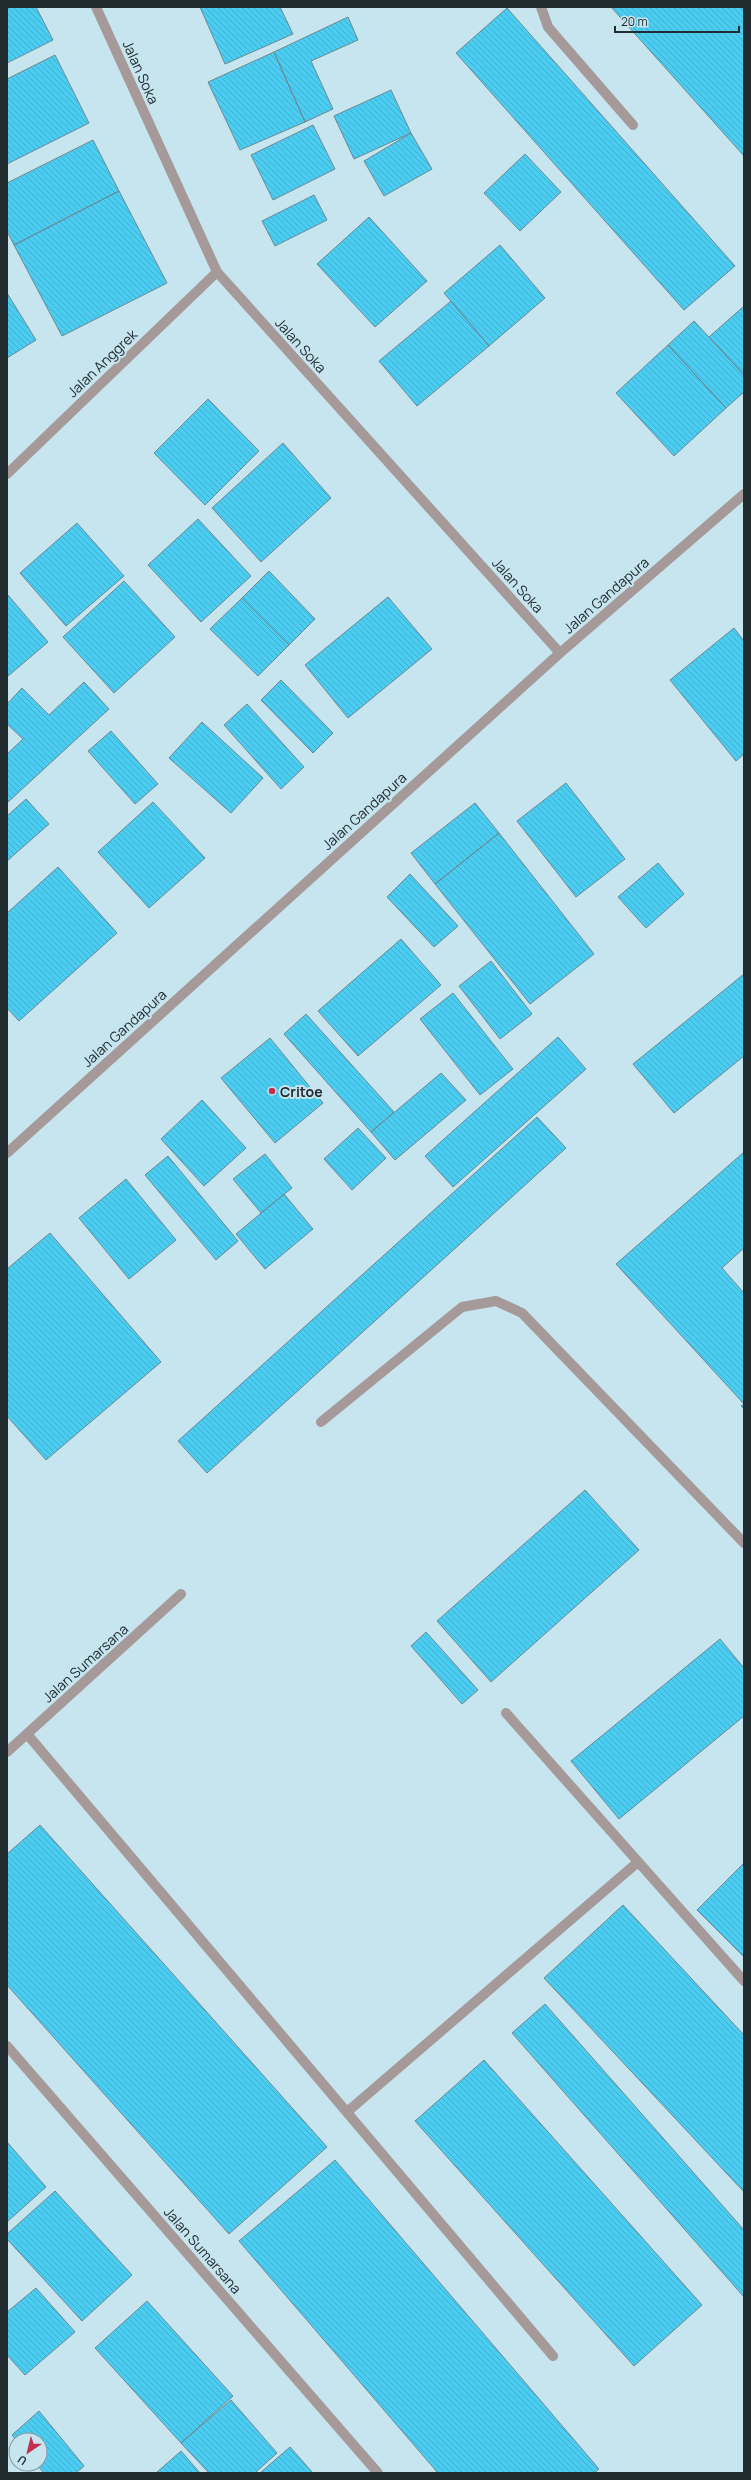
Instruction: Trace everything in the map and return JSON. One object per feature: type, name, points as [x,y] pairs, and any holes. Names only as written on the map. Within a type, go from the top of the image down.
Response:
[{"type":"street","name":"Jalan Soka","points":[[96,7],[217,272],[560,653]]},
{"type":"street","points":[[541,7],[548,27],[633,125]]},
{"type":"street","name":"Jalan Anggrek","points":[[7,474],[217,272]]},
{"type":"street","name":"Jalan Gandapura","points":[[7,1153],[560,653],[744,494]]},
{"type":"street","points":[[321,1422],[462,1307],[496,1301],[522,1313],[744,1543]]},
{"type":"street","name":"Jalan Sumarsana","points":[[7,1752],[181,1594]]},
{"type":"street","points":[[506,1713],[744,1981]]},
{"type":"street","points":[[27,1734],[553,2356]]},
{"type":"street","points":[[347,2112],[638,1862]]},
{"type":"street","name":"Jalan Sumarsana","points":[[7,2046],[378,2473]]},
{"type":"building","points":[[7,7],[36,7],[53,40],[7,63]]},
{"type":"building","points":[[200,7],[280,7],[293,34],[225,64]]},
{"type":"building","points":[[611,7],[741,7],[744,10],[744,156]]},
{"type":"building","points":[[507,8],[735,266],[684,310],[456,53]]},
{"type":"building","points":[[348,17],[358,40],[311,61],[333,109],[305,122],[274,52]]},
{"type":"building","points":[[274,52],[305,122],[240,150],[208,82]]},
{"type":"building","points":[[55,55],[89,123],[7,164],[7,79]]},
{"type":"building","points":[[391,90],[411,133],[354,159],[334,116]]},
{"type":"building","points":[[313,125],[335,169],[273,200],[251,155]]},
{"type":"building","points":[[411,133],[432,169],[384,196],[364,161]]},
{"type":"building","points":[[93,140],[119,191],[14,245],[7,231],[7,183]]},
{"type":"building","points":[[525,154],[561,192],[520,231],[484,193]]},
{"type":"building","points":[[119,191],[167,283],[62,336],[14,245]]},
{"type":"building","points":[[314,195],[327,220],[275,246],[262,221]]},
{"type":"building","points":[[369,217],[427,281],[375,327],[317,264]]},
{"type":"building","points":[[500,245],[545,298],[489,346],[444,293]]},
{"type":"building","points":[[7,293],[36,340],[7,358]]},
{"type":"building","points":[[451,301],[489,346],[417,406],[379,361]]},
{"type":"building","points":[[744,306],[744,375],[709,337]]},
{"type":"building","points":[[694,321],[744,375],[744,392],[726,408],[668,345]]},
{"type":"building","points":[[668,345],[726,408],[674,456],[616,393]]},
{"type":"building","points":[[208,399],[259,451],[205,505],[154,453]]},
{"type":"building","points":[[283,443],[331,498],[261,562],[212,508]]},
{"type":"building","points":[[198,519],[251,576],[201,622],[148,565]]},
{"type":"building","points":[[77,523],[124,576],[66,626],[20,573]]},
{"type":"building","points":[[269,571],[315,619],[289,645],[242,598]]},
{"type":"building","points":[[124,581],[175,637],[114,693],[63,637]]},
{"type":"building","points":[[7,594],[48,642],[7,677]]},
{"type":"building","points":[[388,597],[432,649],[348,718],[305,665]]},
{"type":"building","points":[[242,598],[289,645],[258,676],[210,629]]},
{"type":"building","points":[[734,628],[744,641],[744,754],[736,761],[670,680]]},
{"type":"building","points":[[281,680],[333,733],[313,753],[261,700]]},
{"type":"building","points":[[84,682],[109,709],[7,803],[7,754],[23,739],[7,724],[7,704],[22,688],[49,715]]},
{"type":"building","points":[[247,704],[304,767],[281,789],[224,725]]},
{"type":"building","points":[[202,722],[263,778],[231,813],[169,758]]},
{"type":"building","points":[[111,731],[158,784],[135,804],[88,751]]},
{"type":"building","points":[[566,783],[625,859],[576,897],[517,821]]},
{"type":"building","points":[[26,799],[49,824],[7,861],[7,816]]},
{"type":"building","points":[[153,802],[205,858],[149,908],[98,852]]},
{"type":"building","points":[[475,803],[499,833],[435,884],[411,853]]},
{"type":"building","points":[[499,833],[594,954],[530,1004],[435,884]]},
{"type":"building","points":[[658,863],[684,894],[646,928],[618,897]]},
{"type":"building","points":[[58,867],[117,933],[19,1021],[7,1008],[7,913]]},
{"type":"building","points":[[410,874],[458,926],[434,947],[387,897]]},
{"type":"building","points":[[401,939],[441,985],[358,1056],[318,1011]]},
{"type":"building","points":[[491,961],[532,1014],[500,1039],[459,986]]},
{"type":"building","points":[[744,974],[744,1056],[674,1113],[633,1064]]},
{"type":"building","points":[[453,993],[513,1069],[480,1095],[420,1019]]},
{"type":"building","points":[[306,1014],[394,1112],[371,1132],[284,1034]]},
{"type":"building","points":[[558,1037],[586,1069],[453,1187],[425,1156]]},
{"type":"building","name":"Critoe","points":[[270,1038],[323,1103],[275,1143],[221,1078]]},
{"type":"building","points":[[441,1073],[466,1100],[395,1160],[371,1132]]},
{"type":"building","points":[[202,1100],[246,1148],[204,1186],[161,1139]]},
{"type":"building","points":[[537,1117],[566,1148],[207,1473],[178,1441]]},
{"type":"building","points":[[358,1128],[386,1158],[352,1190],[324,1159]]},
{"type":"building","points":[[744,1152],[744,1248],[722,1268],[744,1293],[744,1404],[616,1264]]},
{"type":"building","points":[[265,1154],[292,1188],[261,1213],[233,1179]]},
{"type":"building","points":[[168,1156],[238,1241],[216,1260],[145,1175]]},
{"type":"building","points":[[126,1179],[176,1240],[129,1279],[79,1218]]},
{"type":"building","points":[[284,1194],[313,1229],[265,1269],[236,1234]]},
{"type":"building","points":[[50,1233],[161,1362],[46,1460],[7,1416],[7,1269]]},
{"type":"building","points":[[585,1490],[639,1550],[491,1682],[437,1621]]},
{"type":"building","points":[[426,1632],[478,1690],[462,1704],[411,1646]]},
{"type":"building","points":[[720,1639],[744,1668],[744,1716],[619,1819],[571,1761]]},
{"type":"building","points":[[40,1825],[327,2147],[229,2234],[7,1985],[7,1854]]},
{"type":"building","points":[[744,1863],[744,1957],[697,1910]]},
{"type":"building","points":[[623,1905],[744,2035],[744,2192],[544,1978]]},
{"type":"building","points":[[545,2004],[744,2230],[744,2297],[512,2033]]},
{"type":"building","points":[[484,2060],[702,2305],[634,2366],[415,2121]]},
{"type":"building","points":[[7,2142],[46,2187],[7,2222]]},
{"type":"building","points":[[335,2160],[599,2469],[594,2473],[438,2473],[239,2241]]},
{"type":"building","points":[[55,2191],[132,2275],[82,2321],[7,2239],[7,2234]]},
{"type":"building","points":[[36,2288],[75,2332],[25,2375],[7,2355],[7,2312]]},
{"type":"building","points":[[147,2301],[233,2396],[181,2443],[95,2348]]},
{"type":"building","points":[[231,2400],[277,2453],[255,2473],[209,2473],[181,2443]]},
{"type":"building","points":[[39,2411],[84,2466],[76,2473],[44,2473],[43,2472],[48,2472],[48,2432],[15,2432]]},
{"type":"building","points":[[290,2447],[313,2473],[260,2473]]},
{"type":"building","points":[[181,2451],[200,2473],[156,2473]]},
{"type":"place","name":"Critoe","points":[[272,1091]]}]
